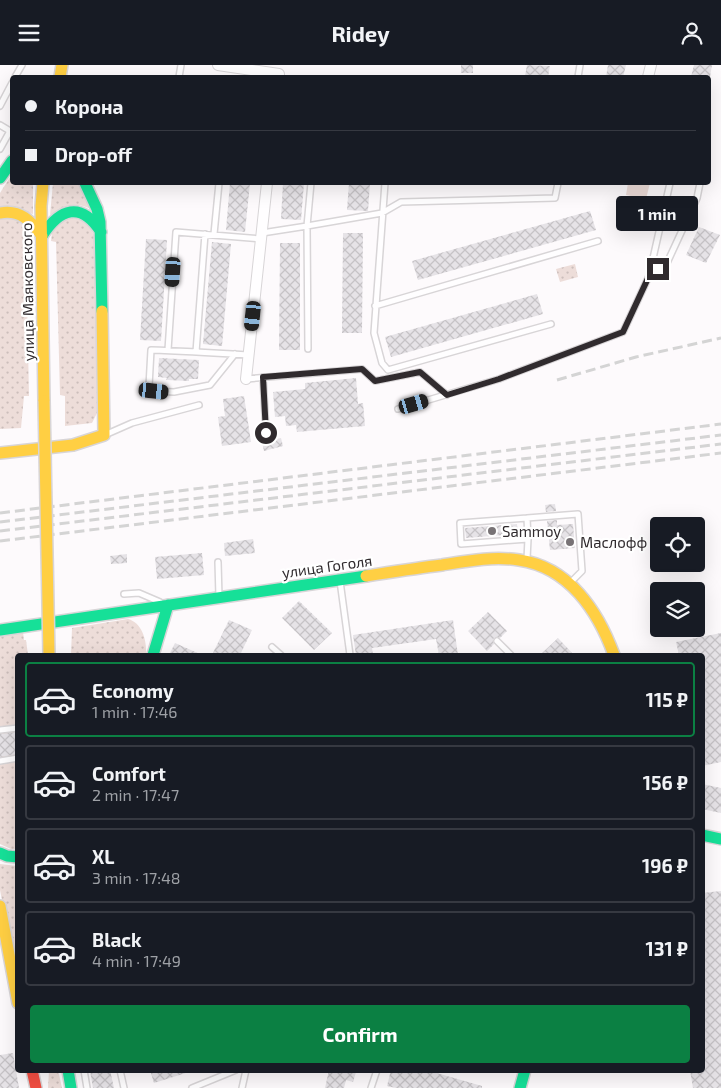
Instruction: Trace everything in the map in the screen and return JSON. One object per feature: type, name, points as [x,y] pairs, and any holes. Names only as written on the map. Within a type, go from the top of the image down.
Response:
[{"type":"street","points":[[218,65],[279,72]]},
{"type":"street","points":[[0,178],[10,164]]},
{"type":"street","name":"улица Маяковского","points":[[43,185],[41,206],[49,653]]},
{"type":"street","points":[[0,453],[73,445],[104,435],[101,232],[97,209],[86,185]]},
{"type":"street","points":[[246,379],[267,185]]},
{"type":"street","points":[[0,213],[12,211],[19,213],[33,224],[42,236],[57,217],[65,213],[82,213],[90,217],[101,232]]},
{"type":"street","name":"улица Гоголя","points":[[0,630],[474,559],[505,559],[527,562],[546,568],[570,583],[595,611],[613,653]]},
{"type":"street","points":[[154,653],[168,605]]},
{"type":"street","points":[[705,836],[721,839]]},
{"type":"street","points":[[0,853],[15,857]]},
{"type":"street","points":[[0,905],[15,987]]},
{"type":"street","points":[[33,1073],[36,1088]]},
{"type":"street","points":[[40,1088],[42,1073]]},
{"type":"street","points":[[68,1073],[71,1088]]},
{"type":"street","points":[[520,1088],[524,1073]]},
{"type":"lane","points":[[0,106],[10,87]]},
{"type":"lane","points":[[0,125],[10,131],[0,149]]},
{"type":"lane","points":[[214,235],[219,185]]},
{"type":"lane","points":[[308,349],[307,227],[311,185]]},
{"type":"lane","points":[[385,185],[374,333],[382,363],[388,370],[551,324]]},
{"type":"lane","points":[[168,350],[176,232],[261,236],[382,213],[401,203],[555,198],[558,185]]},
{"type":"lane","points":[[398,409],[499,379],[623,332],[649,276],[670,185]]},
{"type":"lane","points":[[649,276],[667,263],[697,198],[700,185]]},
{"type":"lane","points":[[196,352],[205,234]]},
{"type":"lane","points":[[375,306],[598,241]]},
{"type":"lane","points":[[236,354],[210,385],[174,393],[154,391],[150,386],[151,350],[168,350],[196,352],[236,354],[248,355]]},
{"type":"lane","points":[[246,379],[362,369],[375,381],[420,372],[447,395]]},
{"type":"lane","points":[[263,377],[266,433]]},
{"type":"lane","points":[[104,435],[132,423],[199,405]]},
{"type":"lane","points":[[528,539],[461,543],[460,523],[578,514],[582,571],[570,583]]},
{"type":"lane","points":[[527,518],[527,562]]},
{"type":"lane","points":[[218,562],[219,597]]},
{"type":"lane","points":[[340,579],[350,653]]},
{"type":"lane","points":[[124,594],[139,593],[168,605]]},
{"type":"lane","points":[[497,641],[509,653]]},
{"type":"lane","points":[[272,647],[279,653]]},
{"type":"lane","points":[[0,730],[15,728]]},
{"type":"lane","points":[[0,761],[15,758]]},
{"type":"lane","points":[[84,1073],[87,1088]]},
{"type":"lane","points":[[121,1073],[124,1088]]},
{"type":"lane","points":[[192,1088],[229,1073]]},
{"type":"lane","points":[[242,1088],[245,1073]]},
{"type":"lane","points":[[371,1088],[376,1073]]},
{"type":"shaded area","points":[[10,177],[10,185],[33,185],[33,214],[0,207],[0,193]]},
{"type":"shaded area","points":[[53,185],[79,185],[91,209],[75,205],[60,209],[50,215]]},
{"type":"shaded area","points":[[628,185],[650,185],[646,199],[626,195]]},
{"type":"shaded area","points":[[13,217],[25,227],[31,241],[26,247],[29,396],[24,396],[21,428],[0,429],[0,218]]},
{"type":"shaded area","points":[[66,217],[87,221],[95,237],[97,413],[92,423],[65,426],[65,396],[60,395],[56,242],[51,241],[52,232]]},
{"type":"shaded area","points":[[575,264],[578,277],[560,282],[556,269]]},
{"type":"shaded area","points":[[128,619],[137,624],[141,629],[145,639],[146,653],[71,653],[72,628]]},
{"type":"shaded area","points":[[23,632],[28,653],[15,653],[15,849],[0,844],[0,636]]},
{"type":"shaded area","points":[[0,864],[15,866],[15,968],[0,890]]},
{"type":"shaded area","points":[[49,1073],[59,1073],[62,1088],[48,1088]]},
{"type":"building","points":[[461,65],[473,65],[473,73],[461,73]]},
{"type":"building","points":[[527,65],[550,66],[548,75],[525,75]]},
{"type":"building","points":[[608,65],[626,65],[624,75],[606,75]]},
{"type":"building","points":[[694,65],[712,65],[710,75],[692,75]]},
{"type":"building","points":[[230,185],[250,185],[245,232],[226,230]]},
{"type":"building","points":[[283,185],[304,185],[301,220],[281,219]]},
{"type":"building","points":[[349,185],[370,185],[368,211],[347,210]]},
{"type":"building","points":[[590,211],[596,230],[418,280],[412,261]]},
{"type":"building","points":[[699,227],[720,235],[706,263],[686,255]]},
{"type":"building","points":[[343,233],[363,233],[362,333],[342,333]]},
{"type":"building","points":[[146,239],[167,240],[161,341],[140,340]]},
{"type":"building","points":[[212,242],[231,244],[222,346],[203,344]]},
{"type":"building","points":[[280,243],[300,243],[300,350],[279,350]]},
{"type":"building","points":[[537,294],[543,314],[391,357],[385,337]]},
{"type":"building","points":[[159,358],[199,360],[198,379],[189,379],[189,381],[166,380],[167,378],[158,377]]},
{"type":"building","points":[[356,378],[358,404],[363,403],[365,426],[297,432],[296,425],[286,426],[285,416],[275,417],[273,392],[305,389],[305,383]]},
{"type":"building","points":[[244,396],[251,442],[222,446],[218,417],[225,416],[223,399]]},
{"type":"building","points":[[281,438],[283,446],[264,451],[262,442]]},
{"type":"building","points":[[555,504],[556,511],[546,512],[545,505]]},
{"type":"building","points":[[557,520],[557,525],[573,524],[575,548],[550,550],[547,521]]},
{"type":"building","name":"Sammoy","points":[[517,524],[518,534],[466,538],[465,528]]},
{"type":"building","points":[[253,539],[255,553],[225,556],[224,543]]},
{"type":"building","points":[[202,553],[204,575],[157,579],[155,557]]},
{"type":"building","points":[[127,554],[127,563],[111,564],[110,556]]},
{"type":"building","points":[[299,601],[332,633],[314,650],[282,618]]},
{"type":"building","points":[[488,612],[507,631],[500,638],[494,638],[494,644],[487,651],[468,631]]},
{"type":"building","points":[[229,620],[252,630],[241,653],[213,653]]},
{"type":"building","points":[[453,620],[458,653],[439,653],[436,639],[372,648],[373,653],[356,653],[353,635]]},
{"type":"building","points":[[721,633],[721,762],[705,765],[705,653],[679,653],[676,642]]},
{"type":"building","points":[[558,638],[572,653],[542,653]]},
{"type":"building","points":[[175,643],[198,653],[170,653]]},
{"type":"building","points":[[15,732],[15,754],[0,757],[0,734]]},
{"type":"building","points":[[705,785],[721,788],[721,813],[705,810]]},
{"type":"building","points":[[721,891],[721,1088],[693,1088],[690,1073],[705,1073],[705,893]]},
{"type":"building","points":[[13,1053],[19,1088],[0,1088],[0,1055]]},
{"type":"building","points":[[90,1073],[111,1073],[114,1088],[93,1088]]},
{"type":"building","points":[[151,1073],[186,1073],[154,1083]]},
{"type":"building","points":[[328,1073],[356,1073],[353,1082],[346,1080],[344,1088],[325,1088]]},
{"type":"building","points":[[390,1073],[436,1073],[482,1086],[482,1088],[396,1088],[387,1086]]},
{"type":"railway","points":[[557,380],[636,357],[721,338]]},
{"type":"railway","points":[[0,513],[721,424]]},
{"type":"railway","points":[[0,522],[721,435]]},
{"type":"railway","points":[[0,531],[721,444]]},
{"type":"railway","points":[[0,541],[721,453]]},
{"type":"traffic: fast","points":[[0,178],[10,164]]},
{"type":"traffic: fast","points":[[86,185],[97,209],[100,222],[102,311]]},
{"type":"traffic: fast","points":[[42,236],[56,219],[63,214],[71,212],[78,212],[86,216],[101,232]]},
{"type":"traffic: fast","points":[[0,630],[366,576]]},
{"type":"traffic: fast","points":[[154,653],[168,605]]},
{"type":"traffic: fast","points":[[705,836],[721,839]]},
{"type":"traffic: fast","points":[[0,853],[15,857]]},
{"type":"traffic: fast","points":[[68,1073],[71,1088]]},
{"type":"traffic: fast","points":[[520,1088],[524,1073]]},
{"type":"traffic: slow","points":[[60,75],[62,65]]},
{"type":"traffic: slow","points":[[43,185],[41,206],[44,401]]},
{"type":"traffic: slow","points":[[0,213],[7,212],[24,217],[42,236]]},
{"type":"traffic: slow","points":[[0,453],[73,445],[104,435],[102,311]]},
{"type":"traffic: slow","points":[[44,401],[49,653]]},
{"type":"traffic: slow","points":[[366,576],[490,559],[519,560],[537,564],[553,572],[579,594],[590,607],[613,653]]},
{"type":"traffic: slow","points":[[0,906],[15,987]]},
{"type":"traffic: jam","points":[[33,1073],[36,1088]]},
{"type":"place","name":"Sammoy","points":[[492,531]]},
{"type":"place","name":"Маслофф","points":[[570,542]]},
{"type":"route","points":[[266,433],[263,377],[362,369],[375,381],[420,372],[447,395],[499,379],[623,332],[649,276],[658,269]]}]
